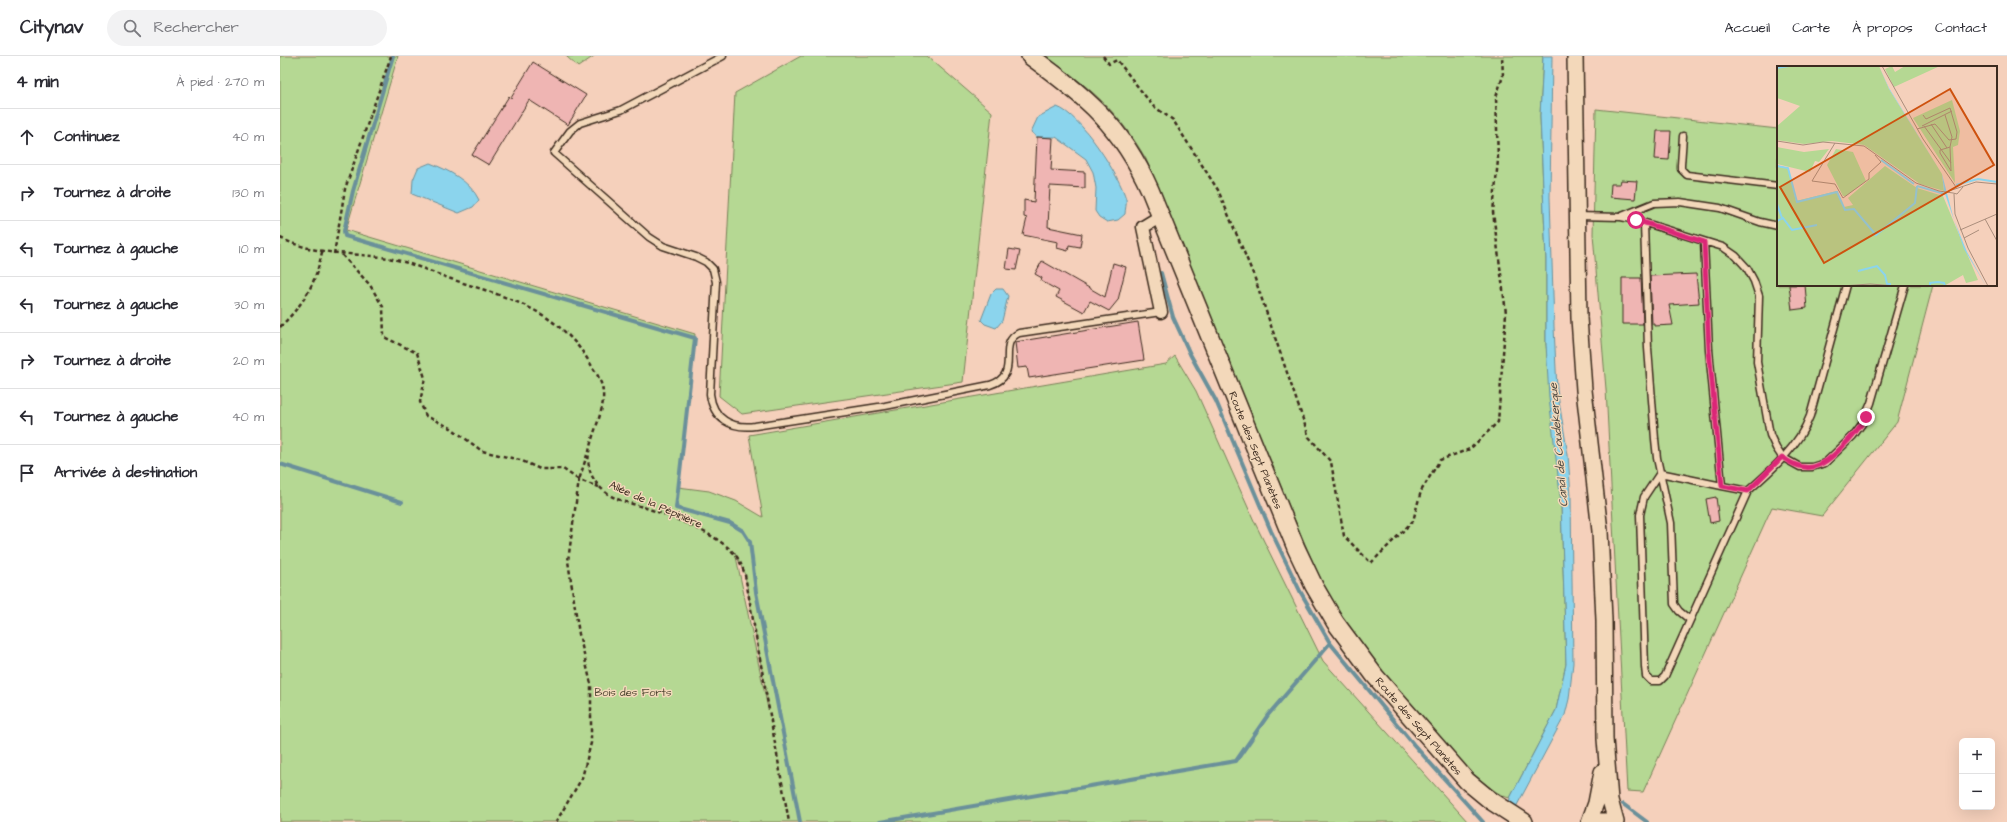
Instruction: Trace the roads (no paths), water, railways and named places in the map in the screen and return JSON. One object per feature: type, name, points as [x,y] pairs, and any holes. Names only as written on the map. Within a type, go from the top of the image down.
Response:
[{"type":"main road","name":"Route des Sept Planètes","points":[[1030,56],[1085,97],[1115,129],[1140,168],[1296,548],[1321,599],[1349,642],[1387,690],[1460,774],[1497,805],[1524,821]]},
{"type":"main road","points":[[1593,822],[1608,822]]},
{"type":"street","points":[[1575,56],[1581,359],[1602,555],[1605,739],[1610,800],[1616,822]]},
{"type":"street","points":[[1161,216],[1143,227],[1161,312]]},
{"type":"street","points":[[1589,822],[1598,796],[1605,739]]},
{"type":"lane","points":[[723,56],[620,110],[576,126],[570,131],[554,153],[649,237],[670,249],[702,259],[713,269],[716,282],[710,394],[714,410],[725,422],[736,426],[755,426],[885,406],[990,385],[998,382],[1004,375],[1008,367],[1009,342],[1013,336],[1019,333],[1161,312]]},
{"type":"lane","points":[[1683,136],[1681,165],[1684,173],[1687,175],[1777,186]]},
{"type":"lane","points":[[1621,217],[1654,203],[1680,202],[1720,208],[1760,222],[1777,226]]},
{"type":"lane","points":[[1577,216],[1621,217],[1723,247],[1736,256],[1747,268],[1757,288],[1760,306],[1756,347],[1758,373],[1770,435],[1782,457],[1800,467],[1818,466],[1835,455],[1858,430],[1866,417],[1905,286]]},
{"type":"lane","points":[[1644,223],[1648,348],[1654,439],[1671,524],[1674,604],[1679,611],[1690,620]]},
{"type":"lane","points":[[1704,242],[1709,350],[1722,486]]},
{"type":"lane","points":[[1660,473],[1646,492],[1640,515],[1644,667],[1648,679],[1658,682],[1665,676],[1748,491],[1800,437],[1810,416],[1846,286]]},
{"type":"lane","points":[[1660,473],[1748,491]]},
{"type":"water","name":"Canal de Coudekerque","points":[[1543,56],[1552,56],[1550,197],[1554,327],[1557,390],[1568,455],[1571,496],[1573,663],[1569,699],[1565,715],[1515,809],[1514,822],[1506,822],[1510,798],[1556,710],[1566,664],[1561,502],[1549,398],[1546,344],[1546,259],[1540,116]]},
{"type":"water","points":[[1057,107],[1077,121],[1098,147],[1116,176],[1126,201],[1125,214],[1118,220],[1107,222],[1099,217],[1095,211],[1096,188],[1093,172],[1086,159],[1056,137],[1037,137],[1031,132],[1038,117]]},
{"type":"water","points":[[430,163],[458,177],[470,187],[479,200],[473,207],[459,213],[412,194],[413,180],[418,168]]},
{"type":"water","points":[[996,289],[1003,289],[1008,296],[1002,321],[996,328],[985,324],[981,320],[991,294]]},
{"type":"waterway","points":[[393,56],[353,191],[344,231],[345,236],[695,338],[676,508],[730,523],[743,531],[750,542],[756,592],[800,822]]},
{"type":"waterway","points":[[1161,273],[1173,317],[1190,354],[1216,401],[1271,531],[1300,591],[1330,643],[1414,745],[1483,822]]},
{"type":"waterway","points":[[280,464],[402,502]]},
{"type":"waterway","points":[[880,822],[1236,761],[1268,715],[1330,643]]},
{"type":"waterway","points":[[1623,804],[1647,822]]},
{"type":"park label","name":"Bois des Forts","points":[[633,692]]}]
